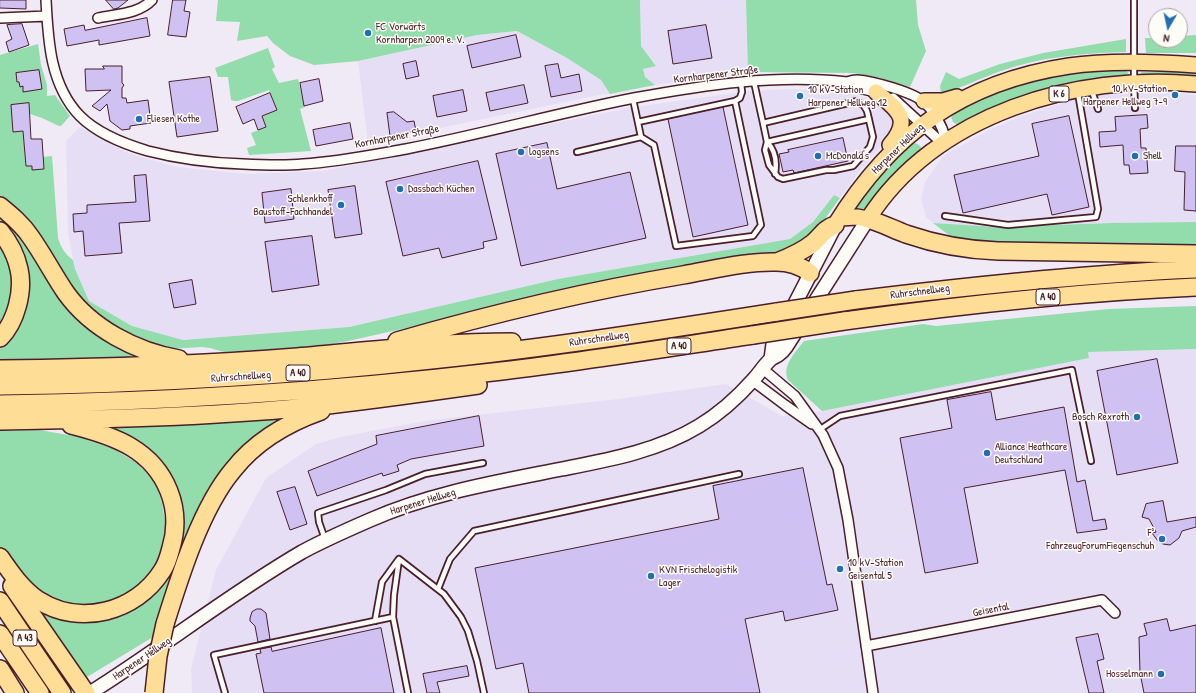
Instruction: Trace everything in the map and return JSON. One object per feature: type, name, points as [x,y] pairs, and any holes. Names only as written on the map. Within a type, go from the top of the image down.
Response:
[{"type":"highway","points":[[0,206],[19,223],[30,236],[66,293],[79,309],[95,323],[117,337],[146,350],[175,359],[208,363]]},
{"type":"highway","points":[[868,219],[914,236],[970,249],[998,251],[1196,254]]},
{"type":"highway","points":[[777,262],[800,252],[814,242],[828,227],[837,222]]},
{"type":"highway","points":[[0,230],[12,248],[19,269],[20,280],[19,294],[13,316],[0,338]]},
{"type":"highway","points":[[350,352],[378,347],[475,319],[657,280],[757,263],[777,262],[799,266],[810,273]]},
{"type":"highway","name":"Ruhrschnellweg","points":[[0,386],[156,382],[319,371],[441,359],[594,340],[856,300],[1039,279],[1196,269]]},
{"type":"highway","name":"Ruhrschnellweg","points":[[0,404],[154,400],[262,394],[373,385],[543,366],[844,321],[955,307],[1055,296],[1196,287]]},
{"type":"highway","points":[[0,369],[90,368],[208,363],[475,342],[558,342],[594,340]]},
{"type":"highway","points":[[0,421],[100,419],[227,413],[362,401],[485,384],[543,366]]},
{"type":"highway","points":[[154,693],[158,656],[165,624],[180,579],[203,522],[233,469],[250,452],[268,438],[290,425],[308,416],[331,408],[362,401]]},
{"type":"highway","points":[[0,557],[20,585],[37,600],[58,610],[72,613],[94,614],[117,608],[136,598],[144,591],[163,570],[172,544],[175,528],[175,515],[170,494],[162,476],[144,456],[118,440],[85,428],[67,424],[26,420]]},
{"type":"highway","points":[[0,570],[86,693]]},
{"type":"highway","name":"A 43","points":[[0,601],[62,693]]},
{"type":"highway","name":"A 43","points":[[0,634],[38,689]]},
{"type":"highway","points":[[0,669],[14,693]]},
{"type":"highway","points":[[0,681],[14,693]]},
{"type":"main road","name":"Harpener Hellweg","points":[[767,364],[773,344],[837,222],[877,166],[905,139],[935,115],[996,84],[1040,71],[1070,66],[1134,62],[1196,65]]},
{"type":"main road","name":"Harpener Hellweg","points":[[90,693],[142,660],[268,573],[302,552],[391,511],[438,496],[606,460],[648,448],[681,435],[703,424],[721,411],[753,381],[767,364],[780,354],[786,347],[878,204],[908,170],[944,142],[1007,110],[1046,97],[1084,89],[1134,82],[1196,84]]},
{"type":"main road","points":[[876,92],[899,112],[902,122],[901,129],[897,137],[878,159],[877,166]]},
{"type":"main road","points":[[924,101],[939,102],[958,97],[968,97]]},
{"type":"main road","points":[[837,222],[857,217],[868,219]]},
{"type":"main road","points":[[810,273],[816,282],[817,297]]},
{"type":"street","name":"Kornharpener Straße","points":[[46,0],[50,48],[54,67],[61,87],[80,116],[109,136],[130,145],[176,158],[221,163],[261,165],[338,161],[430,144],[671,92],[741,83],[812,80],[847,82],[855,80],[897,90],[924,101],[940,122],[944,142]]},
{"type":"street","points":[[98,18],[132,11],[147,6],[152,0]]},
{"type":"street","points":[[0,18],[47,16]]},
{"type":"street","name":"Kornharpener Straße","points":[[847,82],[854,87],[884,93],[890,96],[944,142]]},
{"type":"street","points":[[767,364],[795,396],[823,435],[838,468],[844,496],[873,693]]},
{"type":"street","points":[[753,381],[818,428]]},
{"type":"street","name":"Geisental","points":[[866,646],[1102,600],[1115,613]]},
{"type":"lane","points":[[1134,0],[1134,82],[1136,108]]},
{"type":"lane","points":[[754,82],[767,142],[766,150],[769,165],[778,177],[783,179],[853,166],[870,147],[873,137],[864,106],[858,101],[763,123]]},
{"type":"lane","points":[[638,122],[735,101],[740,98],[742,92],[741,83]]},
{"type":"lane","points":[[1084,89],[1098,109]]},
{"type":"lane","points":[[945,216],[1008,225],[1096,217],[1098,209],[1084,89]]},
{"type":"lane","points":[[633,99],[641,137]]},
{"type":"lane","points":[[577,152],[641,137],[654,145],[676,246],[753,236],[761,225],[735,101]]},
{"type":"lane","points":[[767,142],[869,119]]},
{"type":"lane","points":[[767,142],[773,148],[776,165],[775,174]]},
{"type":"lane","points":[[818,428],[840,416],[1072,370],[1091,461]]},
{"type":"lane","points":[[326,540],[319,522],[318,513],[386,490],[425,474],[483,463]]},
{"type":"lane","points":[[438,589],[450,559],[474,531],[738,474]]},
{"type":"lane","points":[[399,559],[444,594],[461,617],[468,631],[477,661],[484,693]]},
{"type":"lane","points":[[399,559],[394,595],[393,617],[408,693]]},
{"type":"lane","points":[[375,621],[382,582],[399,559]]},
{"type":"lane","points":[[225,693],[214,655],[393,617]]},
{"type":"shaded area","points":[[640,0],[746,0],[748,72],[655,85],[645,77],[643,69],[656,65],[641,46]]},
{"type":"shaded area","points":[[517,31],[567,58],[601,80],[610,94],[368,143],[358,61],[477,35]]},
{"type":"shaded area","points":[[792,89],[834,91],[852,94],[879,102],[893,116],[894,125],[886,141],[861,169],[840,198],[834,195],[813,222],[790,239],[558,279],[349,327],[183,340],[132,326],[89,301],[75,269],[68,233],[66,141],[80,127],[128,153],[176,167],[248,174],[323,171],[628,108],[749,91]]},
{"type":"shaded area","points":[[1158,92],[1196,95],[1196,222],[997,227],[933,223],[926,217],[921,199],[925,182],[943,156],[989,130],[1019,117],[1072,100],[1104,95]]},
{"type":"shaded area","points":[[1196,349],[1196,693],[192,693],[191,669],[216,570],[266,478],[316,444],[341,437],[424,421],[618,399],[726,384],[782,416],[822,411],[1089,358],[1088,352]]},
{"type":"green space","name":"FC Vorwärts Kornharpen 2009 e. V.","points":[[218,0],[640,0],[641,46],[656,66],[643,69],[645,77],[655,85],[610,94],[601,80],[567,58],[517,31],[477,35],[358,61],[314,65],[290,56],[273,43],[267,36],[237,41],[240,22],[216,21]]},
{"type":"green space","points":[[746,0],[916,0],[918,25],[926,51],[910,87],[881,78],[853,73],[748,72]]},
{"type":"green space","points":[[1196,35],[1196,53],[1146,53],[1145,38],[1148,38],[1148,48],[1188,48],[1188,36]]},
{"type":"green space","points":[[1126,39],[1126,52],[1094,53],[1031,62],[1001,71],[941,94],[940,86],[946,72],[959,79],[1000,64],[1043,53]]},
{"type":"green space","points":[[38,44],[41,65],[47,85],[47,96],[55,95],[70,116],[61,126],[59,126],[30,114],[29,104],[11,105],[13,132],[23,131],[26,166],[32,166],[33,170],[44,169],[43,157],[52,156],[58,238],[60,245],[73,260],[75,269],[89,301],[132,326],[183,340],[349,327],[558,279],[790,239],[813,222],[834,195],[840,198],[811,235],[787,252],[572,291],[348,341],[319,346],[224,352],[202,347],[169,349],[159,347],[119,330],[98,315],[84,302],[7,202],[0,196],[0,55]]},
{"type":"green space","points":[[268,48],[275,67],[272,69],[279,83],[298,79],[305,107],[300,109],[311,151],[249,155],[247,148],[256,145],[251,133],[266,127],[262,116],[277,110],[269,90],[238,101],[231,100],[228,77],[218,77],[215,68]]},
{"type":"green space","points":[[1126,69],[1128,73],[1126,77],[1028,95],[992,108],[958,125],[953,122],[951,116],[986,96],[1019,84],[1073,72]]},
{"type":"green space","points":[[1169,70],[1196,70],[1196,80],[1140,76],[1142,72],[1160,72]]},
{"type":"green space","points":[[915,143],[921,147],[920,152],[889,181],[864,213],[856,210],[856,207],[881,175],[910,145]]},
{"type":"green space","points":[[0,214],[24,239],[68,309],[90,330],[120,347],[148,357],[0,361],[0,347],[7,340],[16,326],[15,242],[0,222]]},
{"type":"green space","points":[[1196,222],[1196,249],[975,244],[954,239],[933,223],[997,227]]},
{"type":"green space","points":[[0,243],[10,258],[13,274],[12,301],[0,327]]},
{"type":"green space","points":[[1196,306],[1196,349],[1088,352],[1089,358],[822,411],[788,380],[787,375],[790,359],[804,341],[923,324],[936,326],[1109,309]]},
{"type":"green space","points":[[290,416],[251,440],[170,590],[153,637],[87,677],[75,663],[36,607],[87,621],[171,567],[171,480],[101,428],[201,423]]},
{"type":"green space","points":[[39,430],[80,437],[114,449],[137,463],[156,483],[162,503],[166,527],[161,554],[151,572],[136,587],[116,598],[97,604],[81,605],[59,601],[35,589],[0,551],[0,431]]},
{"type":"building","points":[[0,0],[26,0],[26,9],[0,8]]},
{"type":"building","points":[[106,0],[128,0],[118,8],[114,9]]},
{"type":"building","points":[[173,0],[186,0],[184,11],[190,12],[186,37],[168,35]]},
{"type":"building","points":[[147,18],[150,36],[99,45],[99,40],[67,46],[64,29],[84,25],[85,30]]},
{"type":"building","points":[[22,24],[29,45],[9,52],[6,42],[12,39],[7,25]]},
{"type":"building","points":[[706,25],[712,58],[673,64],[668,31]]},
{"type":"building","points":[[516,35],[521,57],[472,68],[467,46]]},
{"type":"building","points":[[416,61],[419,76],[406,79],[403,64]]},
{"type":"building","points":[[558,64],[561,78],[579,74],[582,91],[551,97],[545,66]]},
{"type":"building","points":[[103,66],[122,66],[122,83],[124,85],[122,88],[122,98],[126,98],[127,103],[148,100],[151,123],[130,126],[130,129],[122,130],[110,121],[107,104],[100,111],[92,106],[111,90],[86,91],[85,69],[104,69]]},
{"type":"building","points":[[39,70],[42,89],[23,92],[23,86],[20,87],[19,82],[17,82],[16,73]]},
{"type":"building","points":[[210,77],[218,131],[177,137],[169,82]]},
{"type":"building","points":[[319,79],[323,101],[304,106],[300,83]]},
{"type":"building","points":[[524,85],[528,103],[490,111],[486,93]]},
{"type":"building","points":[[463,90],[467,111],[437,117],[433,96]]},
{"type":"building","points":[[270,93],[277,110],[262,116],[266,127],[258,130],[254,119],[243,124],[236,107]]},
{"type":"building","points":[[29,103],[31,139],[42,139],[44,169],[32,170],[32,166],[26,166],[23,131],[13,132],[11,105]]},
{"type":"building","points":[[723,107],[748,225],[693,237],[668,119]]},
{"type":"building","points":[[394,112],[407,122],[414,121],[416,131],[390,136],[387,113]]},
{"type":"building","points":[[1147,115],[1148,128],[1140,129],[1141,148],[1146,148],[1148,173],[1130,174],[1129,165],[1124,165],[1123,145],[1100,147],[1099,132],[1116,131],[1115,117]]},
{"type":"building","points":[[1069,116],[1089,207],[1052,215],[1047,194],[963,213],[954,175],[1039,156],[1032,124]]},
{"type":"building","points":[[350,123],[353,139],[316,146],[313,130]]},
{"type":"building","name":"McDonald's","points":[[843,138],[848,161],[794,173],[793,170],[783,172],[779,154],[789,152],[788,150]]},
{"type":"building","points":[[547,143],[557,189],[630,172],[646,238],[521,266],[496,154]]},
{"type":"building","points":[[1176,146],[1196,146],[1196,211],[1184,210],[1185,172],[1175,171]]},
{"type":"building","points":[[478,161],[497,239],[483,242],[484,248],[442,258],[439,248],[403,256],[386,182]]},
{"type":"building","points":[[146,175],[150,221],[119,223],[122,253],[85,256],[83,231],[74,232],[73,214],[87,213],[87,205],[136,202],[134,176]]},
{"type":"building","points":[[355,186],[362,234],[335,238],[328,190]]},
{"type":"building","points":[[291,189],[294,219],[265,223],[262,193]]},
{"type":"building","points":[[312,236],[319,285],[272,292],[265,242]]},
{"type":"building","points":[[192,280],[196,304],[174,308],[169,284]]},
{"type":"building","name":"Bosch Rexroth","points":[[1157,359],[1178,463],[1117,475],[1097,371]]},
{"type":"building","name":"Alliance Heathcare Deutschland","points":[[991,392],[996,420],[1064,407],[1077,482],[1085,480],[1093,521],[1105,519],[1107,529],[1077,533],[1065,470],[964,488],[978,563],[925,573],[900,438],[952,428],[947,400]]},
{"type":"building","points":[[479,416],[484,446],[411,459],[397,465],[399,471],[383,476],[382,473],[317,496],[308,471],[377,444],[376,436]]},
{"type":"building","name":"KVN Frischelogistik Lager","points":[[803,468],[827,585],[832,584],[838,610],[785,621],[783,611],[745,619],[760,693],[529,693],[523,663],[496,669],[475,568],[719,519],[713,486]]},
{"type":"building","points":[[295,487],[307,524],[290,530],[277,492]]},
{"type":"building","points":[[1163,501],[1167,522],[1196,517],[1196,527],[1182,531],[1179,538],[1170,545],[1163,544],[1158,541],[1152,533],[1156,532],[1149,519],[1142,517],[1146,504]]},
{"type":"building","points":[[257,609],[261,609],[266,613],[270,639],[258,642],[255,626],[250,621],[252,612]]},
{"type":"building","points":[[1167,619],[1170,631],[1196,625],[1196,693],[1144,693],[1140,673],[1139,637],[1147,635],[1144,624]]},
{"type":"building","points":[[381,628],[394,693],[264,693],[256,654],[261,653],[260,649],[271,647],[272,651]]},
{"type":"building","points":[[1098,634],[1104,659],[1097,661],[1104,693],[1089,693],[1076,638]]},
{"type":"building","points":[[467,666],[469,676],[437,682],[440,693],[427,693],[423,674]]},
{"type":"place","name":"FC Vorwärts Kornharpen 2009 e. V.","points":[[368,33]]},
{"type":"place","name":"10 kV-Station Harpener Hellweg 7-9","points":[[1175,95]]},
{"type":"place","name":"10 kV-Station Harpener Hellweg 12","points":[[800,96]]},
{"type":"place","name":"Fliesen Kothe","points":[[139,119]]},
{"type":"place","name":"logsens","points":[[521,152]]},
{"type":"place","name":"McDonald's","points":[[818,156]]},
{"type":"place","name":"Shell","points":[[1135,156]]},
{"type":"place","name":"Dassbach Küchen","points":[[400,189]]},
{"type":"place","name":"Schlenkhoff Baustoff-Fachhandel","points":[[341,205]]},
{"type":"place","name":"Bosch Rexroth","points":[[1137,417]]},
{"type":"place","name":"Alliance Heathcare Deutschland","points":[[987,453]]},
{"type":"place","name":"F³ FahrzeugForumFiegenschuh","points":[[1162,539]]},
{"type":"place","name":"10 kV-Station Geisental 5","points":[[840,569]]},
{"type":"place","name":"KVN Frischelogistik Lager","points":[[651,576]]},
{"type":"place","name":"Hosselmann","points":[[1161,674]]}]
